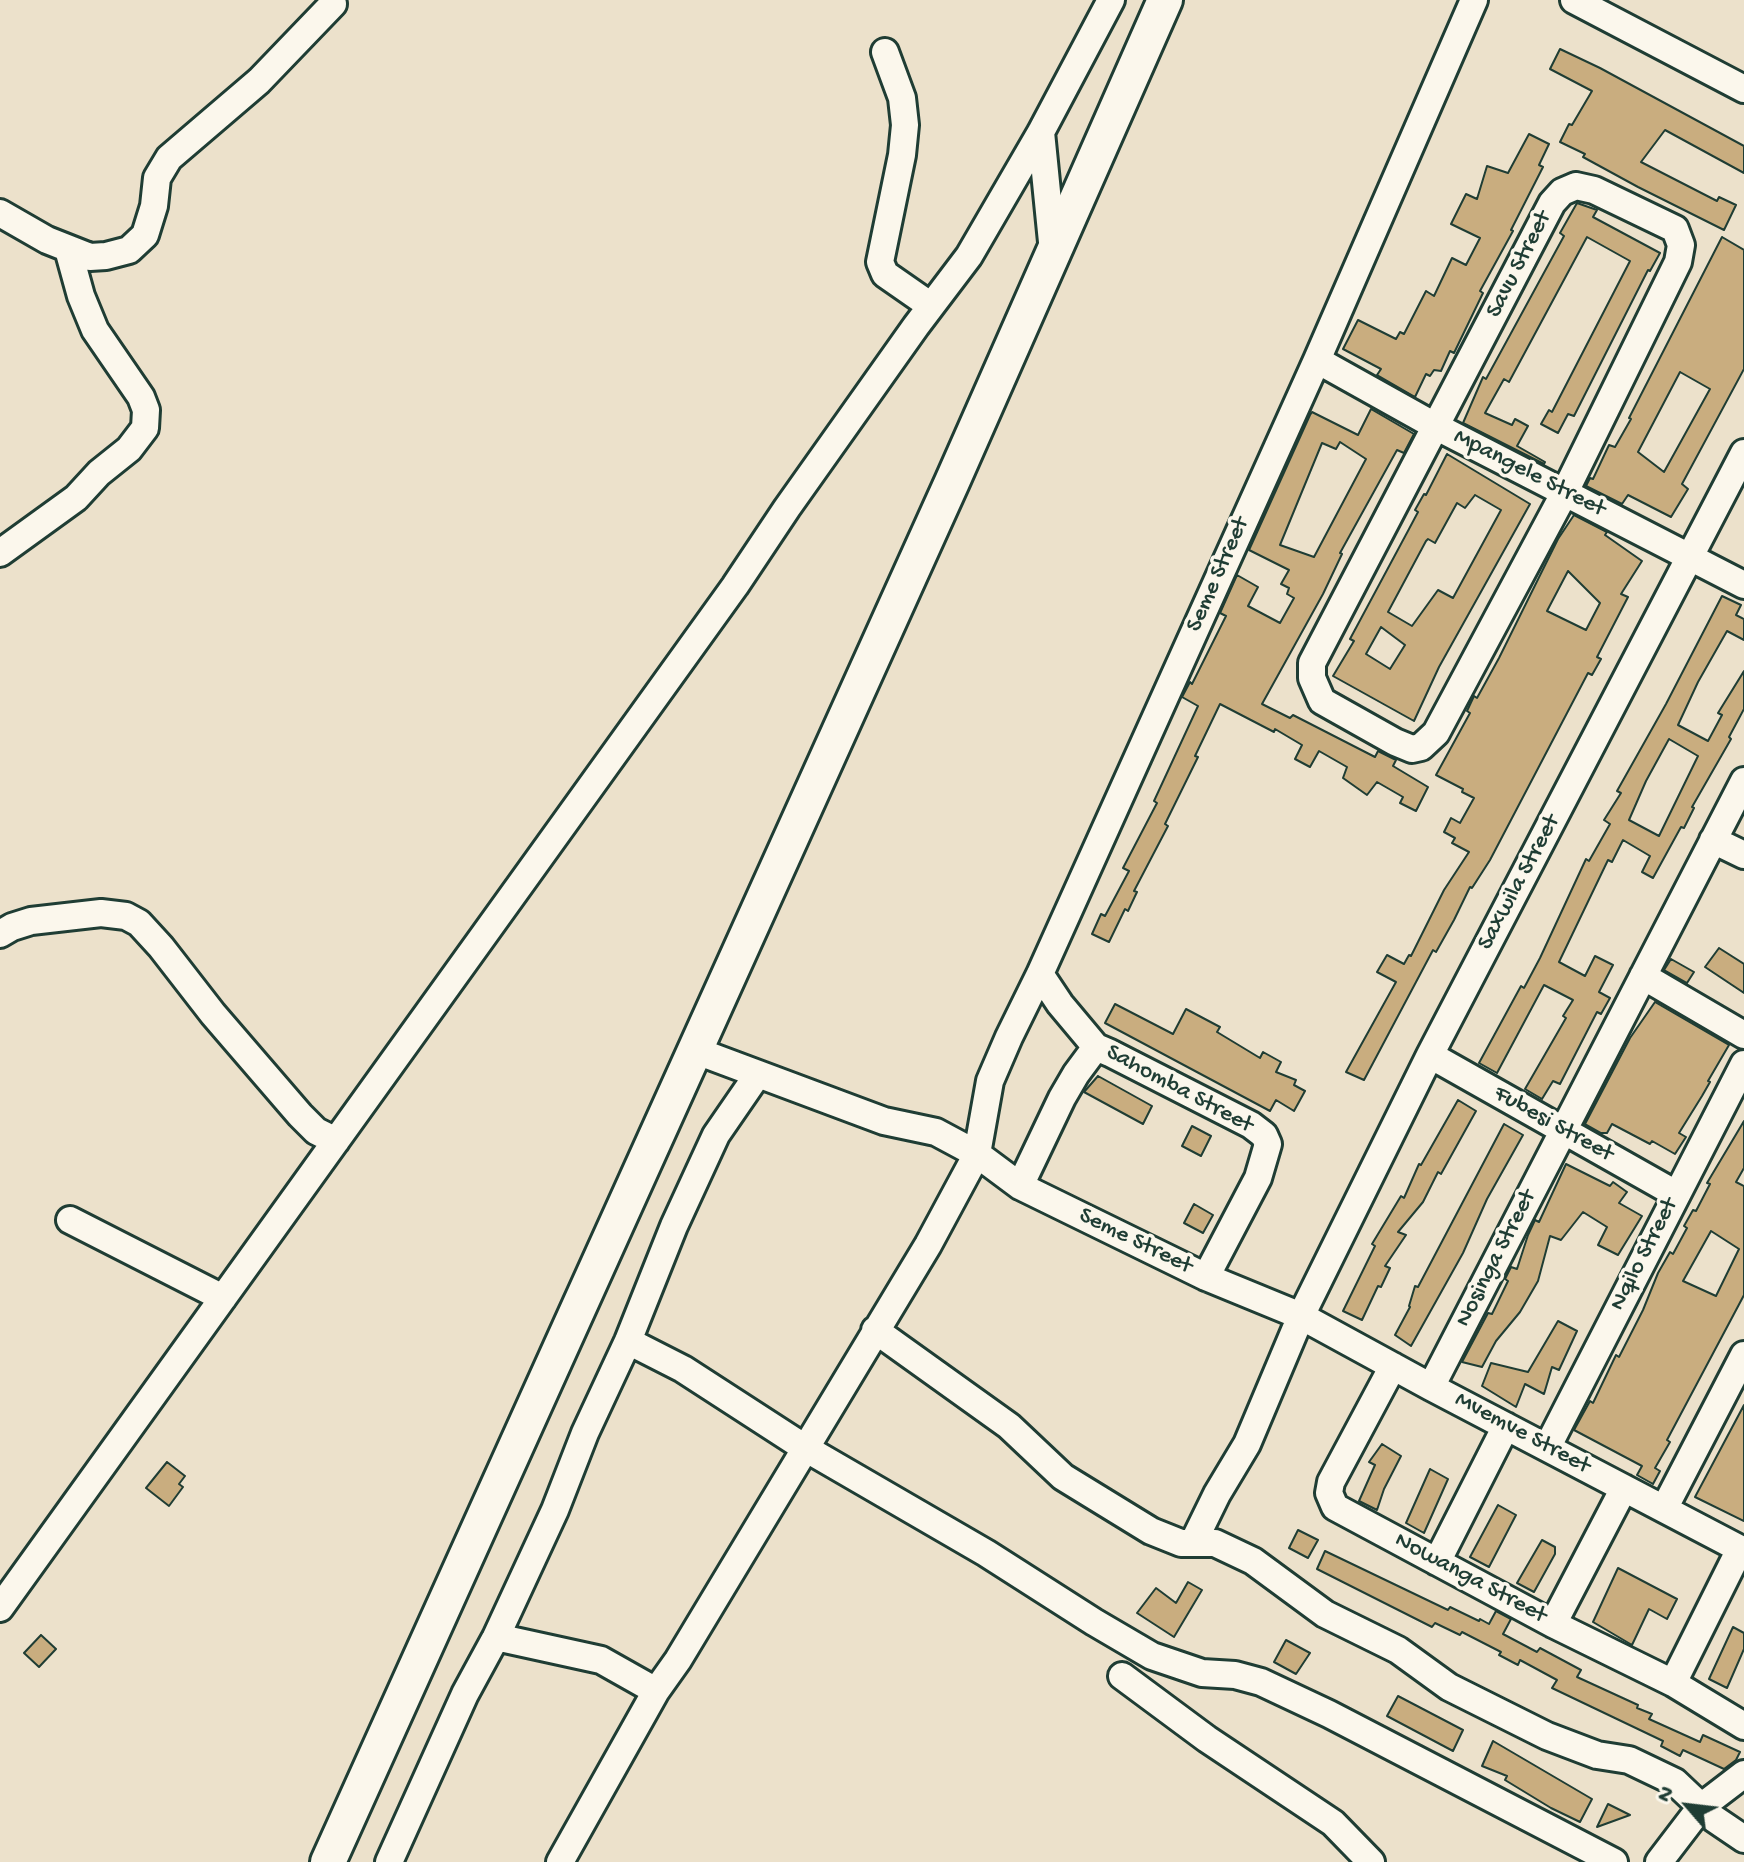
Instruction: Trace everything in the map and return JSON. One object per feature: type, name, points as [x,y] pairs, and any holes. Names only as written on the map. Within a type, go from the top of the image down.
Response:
[{"type":"main road","points":[[328,1862],[1165,0]]},
{"type":"street","points":[[0,1608],[976,246],[1111,0]]},
{"type":"street","name":"Seme Street","points":[[977,1154],[990,1081],[1317,360],[1474,0]]},
{"type":"street","points":[[1574,0],[1744,89]]},
{"type":"street","points":[[0,213],[25,229],[96,258],[122,253],[138,244],[149,223],[157,178],[169,158],[259,81],[333,4]]},
{"type":"street","points":[[885,52],[902,98],[905,125],[902,155],[880,262],[885,274],[931,306]]},
{"type":"street","points":[[1041,132],[1053,254]]},
{"type":"street","name":"Savu Street","points":[[1583,186],[1669,225],[1679,236],[1681,251],[1678,262],[1565,492],[1431,741],[1412,749],[1322,701],[1312,678],[1312,663],[1437,427],[1552,203],[1562,192],[1583,186]]},
{"type":"street","points":[[0,553],[76,498],[99,473],[129,449],[145,428],[146,410],[141,397],[95,330],[81,296],[68,249]]},
{"type":"street","name":"Mpangele Street","points":[[1317,360],[1437,427],[1744,585]]},
{"type":"street","name":"Saxwila Street","points":[[1193,1543],[1247,1444],[1301,1316],[1430,1055],[1744,453]]},
{"type":"street","name":"Nosinga Street","points":[[1431,1387],[1744,781]]},
{"type":"street","points":[[1713,840],[1744,855]]},
{"type":"street","points":[[0,934],[31,921],[101,913],[126,916],[139,923],[300,1115],[316,1131],[336,1141]]},
{"type":"street","points":[[1040,974],[1096,1047]]},
{"type":"street","points":[[1643,976],[1744,1035]]},
{"type":"street","name":"Sahomba Street","points":[[1020,1186],[1062,1098],[1096,1047],[1251,1125],[1264,1135],[1268,1144],[1258,1178],[1206,1277]]},
{"type":"street","name":"Seme Street","points":[[694,1050],[884,1121],[936,1132],[986,1159],[1020,1186],[1206,1277],[1301,1316]]},
{"type":"street","name":"Fubesi Street","points":[[1430,1055],[1676,1194]]},
{"type":"street","name":"Nqilo Street","points":[[1548,1446],[1744,1064]]},
{"type":"street","points":[[389,1862],[465,1694],[496,1637],[555,1510],[585,1433],[716,1135],[758,1074]]},
{"type":"street","points":[[560,1862],[656,1691],[678,1660],[928,1245],[977,1154]]},
{"type":"street","points":[[70,1220],[223,1298]]},
{"type":"street","name":"Mvemve Street","points":[[1301,1316],[1742,1550]]},
{"type":"street","points":[[875,1330],[1009,1426],[1063,1477],[1151,1531],[1181,1543],[1215,1543],[1253,1561],[1325,1614],[1398,1650],[1449,1687],[1547,1736],[1597,1755],[1629,1760],[1651,1768],[1675,1782],[1713,1818],[1744,1839]]},
{"type":"street","points":[[628,1341],[683,1369],[805,1448],[986,1553],[1152,1656],[1202,1673],[1235,1675],[1261,1682],[1614,1862]]},
{"type":"street","points":[[1664,1509],[1744,1355]]},
{"type":"street","name":"Nowanga Street","points":[[1393,1366],[1331,1482],[1330,1500],[1346,1514],[1553,1624],[1673,1683],[1732,1707],[1744,1726]]},
{"type":"street","points":[[1437,1562],[1506,1426]]},
{"type":"street","points":[[1553,1624],[1624,1488]]},
{"type":"street","points":[[1673,1683],[1742,1550]]},
{"type":"street","points":[[496,1637],[601,1660],[656,1691]]},
{"type":"street","points":[[1122,1676],[1207,1739],[1333,1823],[1371,1862]]},
{"type":"street","points":[[1659,1862],[1701,1807],[1744,1774]]},
{"type":"building","points":[[1560,49],[1744,146],[1744,173],[1665,130],[1641,162],[1717,201],[1719,197],[1736,205],[1724,230],[1638,187],[1560,142],[1592,91],[1550,69]]},
{"type":"building","points":[[1529,134],[1549,144],[1539,165],[1543,167],[1480,291],[1483,293],[1454,353],[1450,351],[1441,371],[1434,370],[1430,376],[1426,374],[1415,397],[1377,375],[1381,369],[1343,349],[1358,320],[1396,339],[1400,332],[1404,334],[1426,291],[1434,296],[1452,258],[1466,265],[1480,238],[1451,224],[1466,194],[1477,199],[1487,166],[1508,173]]},
{"type":"building","points":[[1577,203],[1597,210],[1593,217],[1660,253],[1648,270],[1574,416],[1568,414],[1558,433],[1541,424],[1549,410],[1552,412],[1630,261],[1587,237],[1509,382],[1504,379],[1485,413],[1512,425],[1515,419],[1528,426],[1517,446],[1544,464],[1463,423],[1483,377],[1486,379],[1564,236],[1560,233]]},
{"type":"building","points":[[1722,237],[1744,250],[1744,369],[1682,484],[1688,489],[1671,517],[1628,495],[1622,504],[1586,486],[1590,478],[1593,479],[1609,445],[1615,447]],"holes":[[[1680,372],[1710,389],[1664,472],[1638,452]]]},
{"type":"building","points":[[1371,409],[1414,434],[1404,453],[1397,450],[1262,704],[1290,718],[1293,715],[1375,757],[1378,751],[1396,760],[1393,766],[1428,787],[1416,811],[1400,803],[1403,797],[1377,782],[1367,795],[1343,778],[1347,767],[1319,751],[1310,767],[1295,759],[1302,745],[1220,704],[1165,824],[1168,826],[1134,891],[1137,892],[1128,911],[1125,909],[1109,942],[1092,934],[1129,871],[1123,868],[1157,803],[1154,801],[1198,706],[1182,697],[1190,682],[1192,684],[1226,616],[1220,613],[1237,575],[1258,587],[1248,606],[1280,623],[1294,598],[1287,594],[1289,588],[1281,584],[1289,570],[1249,550],[1310,415],[1312,412],[1358,435]],"holes":[[[1340,442],[1366,459],[1314,557],[1280,545],[1322,443],[1336,449]]]},
{"type":"building","points":[[1447,454],[1530,504],[1439,667],[1414,721],[1333,676],[1354,641],[1350,639],[1418,512],[1415,510]],"holes":[[[1475,495],[1501,510],[1453,598],[1438,590],[1412,626],[1388,612],[1426,541],[1435,543],[1457,503],[1465,508]],[[1381,627],[1405,645],[1390,669],[1366,654]]]},
{"type":"building","points":[[1574,515],[1607,532],[1605,535],[1642,561],[1621,594],[1628,597],[1597,657],[1601,659],[1592,675],[1588,673],[1490,860],[1470,887],[1436,952],[1433,950],[1364,1080],[1346,1072],[1396,982],[1377,972],[1387,955],[1404,964],[1411,956],[1444,890],[1469,852],[1452,843],[1455,838],[1444,832],[1451,818],[1460,823],[1474,798],[1436,775],[1470,713],[1467,711],[1474,696],[1477,698],[1499,658],[1558,539]],"holes":[[[1568,571],[1600,603],[1586,630],[1547,611]]]},
{"type":"building","points":[[1722,596],[1741,605],[1736,615],[1744,619],[1744,640],[1727,631],[1678,725],[1708,741],[1722,715],[1718,713],[1744,671],[1744,709],[1684,828],[1681,827],[1653,878],[1642,872],[1650,856],[1623,840],[1612,862],[1608,860],[1559,962],[1585,976],[1595,956],[1613,965],[1599,992],[1610,998],[1601,1014],[1597,1012],[1560,1084],[1553,1081],[1542,1099],[1525,1089],[1573,1000],[1544,985],[1497,1073],[1479,1063],[1540,958],[1586,859],[1589,861],[1610,824],[1604,820],[1621,793],[1617,791]],"holes":[[[1669,739],[1698,756],[1659,836],[1629,820]]]},
{"type":"building","points":[[1719,948],[1744,964],[1744,993],[1705,967]]},
{"type":"building","points":[[1671,959],[1694,972],[1687,983],[1664,970]]},
{"type":"building","points":[[1655,1002],[1729,1045],[1679,1133],[1686,1137],[1675,1154],[1612,1124],[1607,1133],[1601,1133],[1585,1124],[1630,1038]]},
{"type":"building","points":[[1115,1004],[1173,1034],[1186,1009],[1220,1027],[1217,1032],[1260,1058],[1263,1052],[1281,1062],[1276,1072],[1296,1080],[1294,1085],[1305,1091],[1294,1111],[1276,1100],[1270,1111],[1105,1023]]},
{"type":"building","points":[[1098,1076],[1152,1106],[1143,1124],[1084,1092]]},
{"type":"building","points":[[1458,1100],[1476,1111],[1423,1202],[1398,1232],[1406,1235],[1385,1266],[1390,1268],[1381,1287],[1378,1286],[1362,1320],[1343,1311],[1375,1246],[1372,1244],[1401,1196],[1404,1198],[1419,1164]]},
{"type":"building","points":[[1744,1121],[1744,1168],[1736,1182],[1744,1186],[1744,1295],[1667,1440],[1670,1442],[1655,1468],[1660,1471],[1653,1484],[1637,1475],[1642,1466],[1574,1430],[1590,1401],[1593,1403],[1616,1355],[1619,1357],[1658,1273],[1670,1252],[1673,1254],[1687,1228],[1684,1226],[1710,1184],[1707,1183]],"holes":[[[1711,1231],[1739,1249],[1716,1296],[1683,1281]]]},
{"type":"building","points":[[1504,1124],[1523,1135],[1411,1346],[1395,1335],[1410,1307],[1415,1286],[1418,1287]]},
{"type":"building","points":[[1192,1126],[1211,1136],[1201,1156],[1182,1146]]},
{"type":"building","points":[[1566,1164],[1610,1186],[1613,1182],[1627,1192],[1619,1203],[1642,1216],[1618,1255],[1598,1245],[1607,1227],[1583,1212],[1561,1240],[1550,1236],[1538,1281],[1520,1312],[1496,1341],[1482,1367],[1462,1362],[1488,1313],[1492,1314],[1508,1281],[1505,1279],[1511,1267],[1517,1269],[1535,1220],[1539,1222]]},
{"type":"building","points":[[1194,1204],[1213,1215],[1203,1233],[1184,1223]]},
{"type":"building","points":[[1558,1321],[1577,1331],[1559,1370],[1552,1367],[1544,1394],[1525,1384],[1516,1407],[1482,1386],[1491,1363],[1528,1372]]},
{"type":"building","points":[[1744,1405],[1744,1521],[1695,1497]]},
{"type":"building","points":[[1382,1444],[1401,1456],[1377,1510],[1359,1501],[1375,1465],[1369,1462]]},
{"type":"building","points":[[167,1462],[185,1476],[179,1484],[183,1487],[169,1506],[146,1488]]},
{"type":"building","points":[[1430,1469],[1448,1479],[1424,1533],[1406,1523]]},
{"type":"building","points":[[1498,1505],[1516,1515],[1489,1567],[1470,1557]]},
{"type":"building","points":[[1298,1530],[1318,1540],[1308,1558],[1289,1548]]},
{"type":"building","points":[[1542,1540],[1555,1547],[1555,1554],[1534,1592],[1517,1583]]},
{"type":"building","points":[[1325,1551],[1448,1610],[1450,1607],[1479,1621],[1489,1624],[1496,1611],[1511,1619],[1503,1634],[1537,1652],[1540,1648],[1581,1670],[1577,1677],[1638,1705],[1637,1708],[1652,1714],[1649,1719],[1700,1742],[1703,1735],[1740,1752],[1736,1760],[1724,1769],[1683,1750],[1680,1756],[1661,1746],[1663,1741],[1552,1688],[1557,1680],[1520,1660],[1518,1665],[1499,1655],[1501,1652],[1462,1632],[1460,1635],[1435,1623],[1432,1627],[1317,1569]]},
{"type":"building","points":[[1618,1568],[1677,1599],[1667,1619],[1649,1609],[1632,1645],[1593,1622]]},
{"type":"building","points":[[1188,1582],[1202,1590],[1174,1637],[1137,1613],[1156,1588],[1176,1603]]},
{"type":"building","points":[[1733,1627],[1744,1633],[1744,1649],[1727,1688],[1709,1679]]},
{"type":"building","points":[[41,1635],[56,1649],[39,1667],[24,1653]]},
{"type":"building","points":[[1286,1640],[1310,1653],[1296,1674],[1274,1662]]},
{"type":"building","points":[[1398,1696],[1463,1730],[1453,1751],[1387,1716]]},
{"type":"building","points":[[1493,1741],[1592,1799],[1580,1822],[1505,1780],[1507,1776],[1482,1766]]},
{"type":"building","points":[[1608,1804],[1630,1815],[1597,1827]]}]
